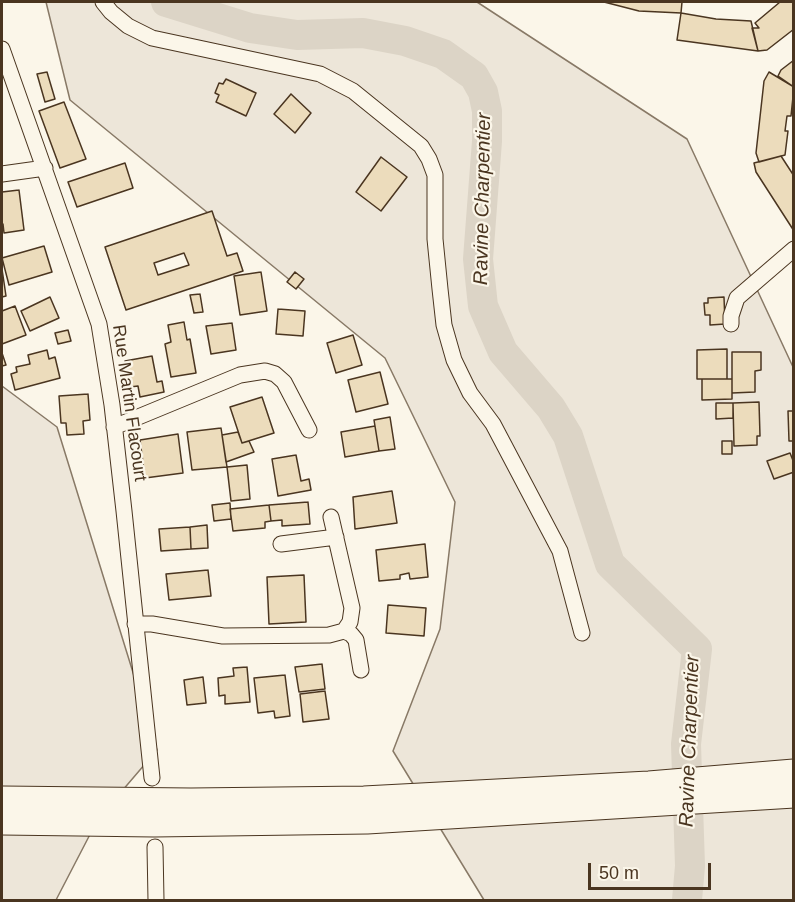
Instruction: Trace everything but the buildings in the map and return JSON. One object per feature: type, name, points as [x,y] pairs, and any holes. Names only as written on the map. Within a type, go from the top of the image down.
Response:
[{"type":"highway","points":[[365,810],[794,773]]},
{"type":"highway","points":[[2,821],[76,811],[191,802],[365,810],[794,794]]},
{"type":"highway","points":[[2,800],[76,811]]},
{"type":"street","points":[[103,2],[128,26],[152,38],[320,74],[353,91],[421,146],[435,175],[435,239],[441,298],[444,325],[454,360],[470,393],[493,424],[560,550],[582,633]]},
{"type":"street","name":"Rue Martin Flacourt","points":[[2,49],[99,324],[114,427],[152,778]]},
{"type":"street","points":[[2,174],[45,168]]},
{"type":"street","points":[[731,324],[737,298],[794,249]]},
{"type":"street","points":[[114,427],[240,375],[265,371],[275,374],[284,382],[309,430]]},
{"type":"street","points":[[331,517],[352,608],[350,622],[344,632]]},
{"type":"street","points":[[281,544],[336,537]]},
{"type":"street","points":[[135,624],[152,624],[223,636],[329,635],[344,632],[351,634],[356,640],[361,670]]},
{"type":"street","points":[[155,847],[156,900]]},
{"type":"shaded area","points":[[46,2],[477,2],[687,139],[793,367],[793,900],[484,900],[393,751],[440,629],[455,502],[385,358],[70,100]]},
{"type":"shaded area","points":[[2,386],[57,427],[157,750],[98,819],[56,900],[2,900]]},
{"type":"waterway","name":"Ravine Charpentier","points":[[166,2],[250,28],[297,35],[363,33],[405,41],[443,54],[474,76],[483,92],[487,111],[487,141],[478,259],[483,306],[503,352],[551,408],[568,436],[610,564],[697,649],[686,744],[690,866],[687,900]]}]
